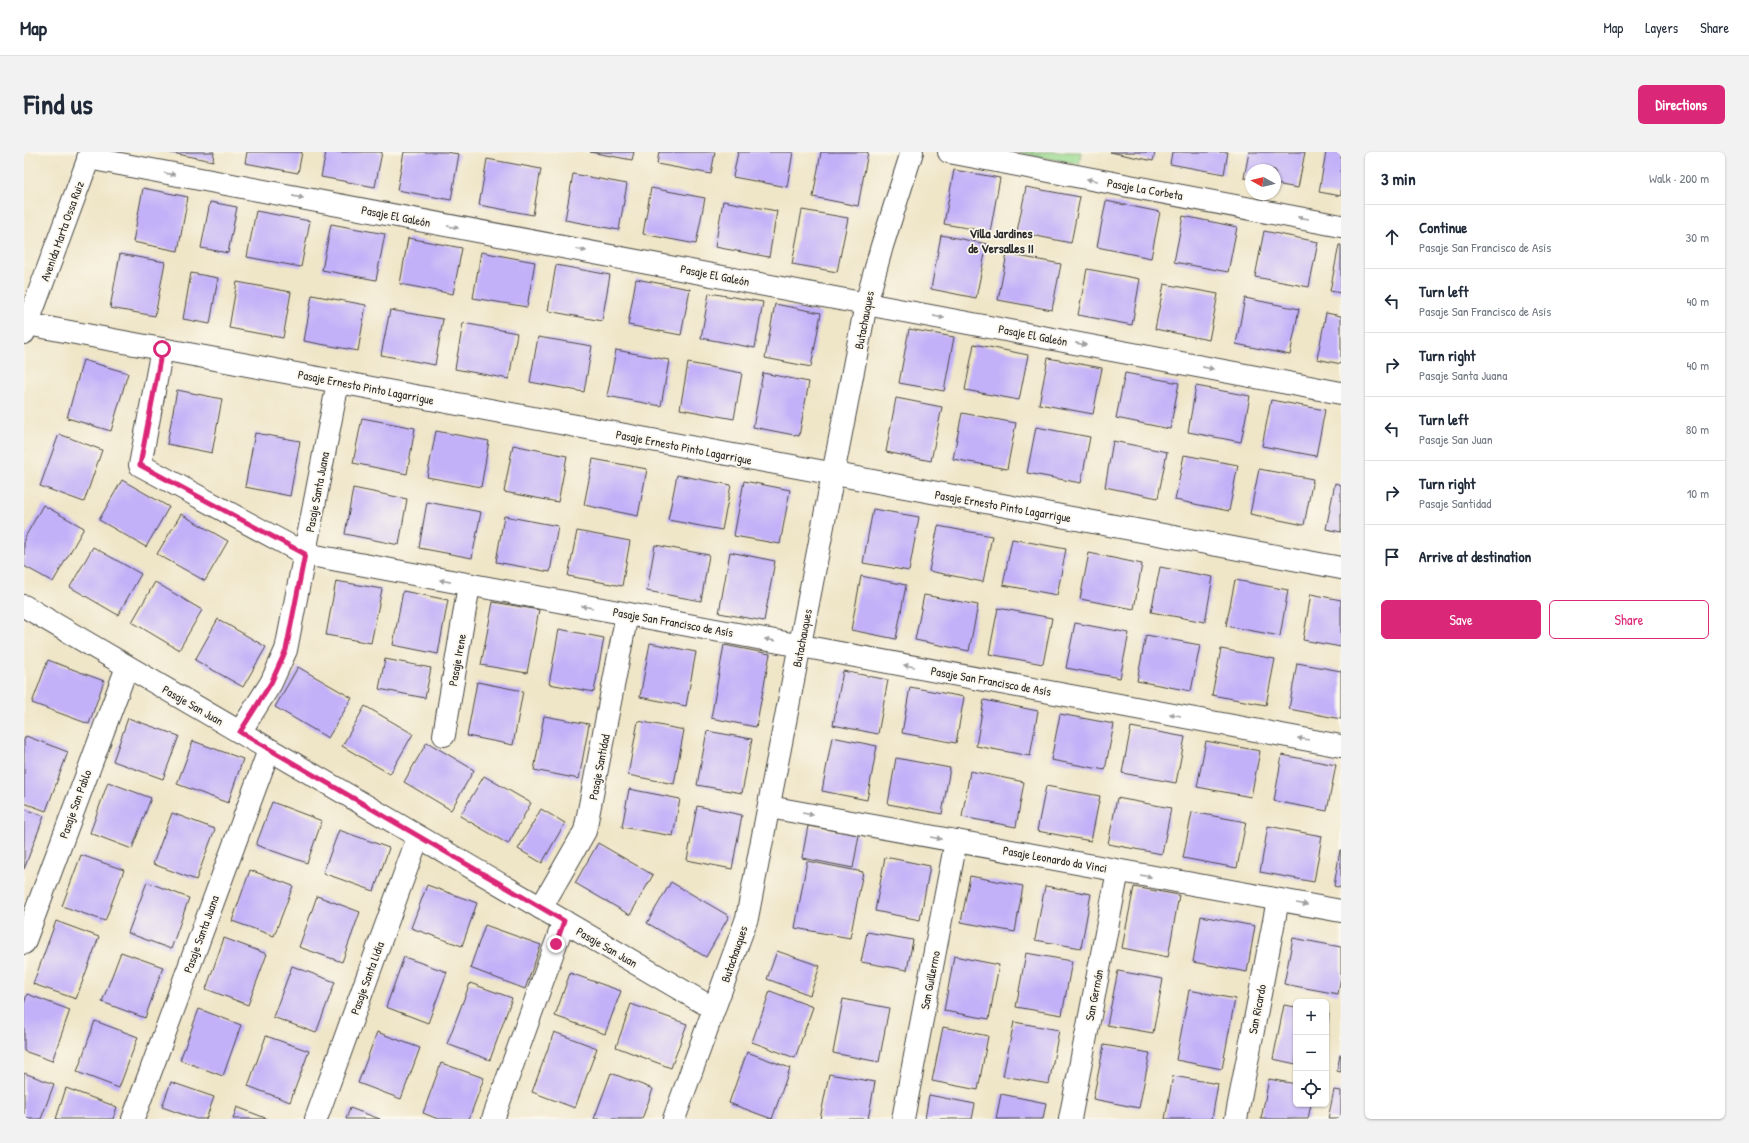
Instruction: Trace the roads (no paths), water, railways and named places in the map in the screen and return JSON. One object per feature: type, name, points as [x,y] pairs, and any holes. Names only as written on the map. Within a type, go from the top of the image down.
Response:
[{"type":"street","name":"Butachauques","points":[[674,1119],[747,918],[801,646],[866,304],[882,246],[912,152]]},
{"type":"street","name":"Pasaje La Corbeta","points":[[949,152],[1341,226]]},
{"type":"street","name":"Pasaje El Galeón","points":[[90,155],[866,304],[1341,393]]},
{"type":"street","name":"Avenida Marta Ossa Ruiz","points":[[26,329],[90,155]]},
{"type":"street","name":"Pasaje Ernesto Pinto Lagarrigue","points":[[26,329],[162,349],[1341,568]]},
{"type":"street","name":"Pasaje San Francisco de Asís","points":[[162,349],[140,465],[305,554],[1341,746]]},
{"type":"street","name":"Pasaje Santa Juana","points":[[240,732],[277,672],[286,650],[338,382]]},
{"type":"street","name":"Pasaje Irene","points":[[444,735],[469,585]]},
{"type":"street","name":"Pasaje San Juan","points":[[24,606],[714,1009]]},
{"type":"street","name":"Pasaje Santidad","points":[[541,908],[585,831],[627,614]]},
{"type":"street","name":"Pasaje San Pablo","points":[[24,943],[127,667]]},
{"type":"street","name":"Pasaje Santa Juana","points":[[133,1119],[269,750]]},
{"type":"street","name":"Pasaje Leonardo da Vinci","points":[[769,807],[1341,911]]},
{"type":"street","name":"Pasaje Santa Lidia","points":[[316,1119],[418,836]]},
{"type":"street","name":"San Guillermo","points":[[903,1119],[956,841]]},
{"type":"street","name":"San Germán","points":[[1070,1119],[1118,871]]},
{"type":"street","name":"San Ricardo","points":[[1236,1119],[1278,900]]},
{"type":"street","points":[[493,1119],[564,921]]},
{"type":"district","name":"Villa Jardines de Versalles II","points":[[1001,240]]}]
